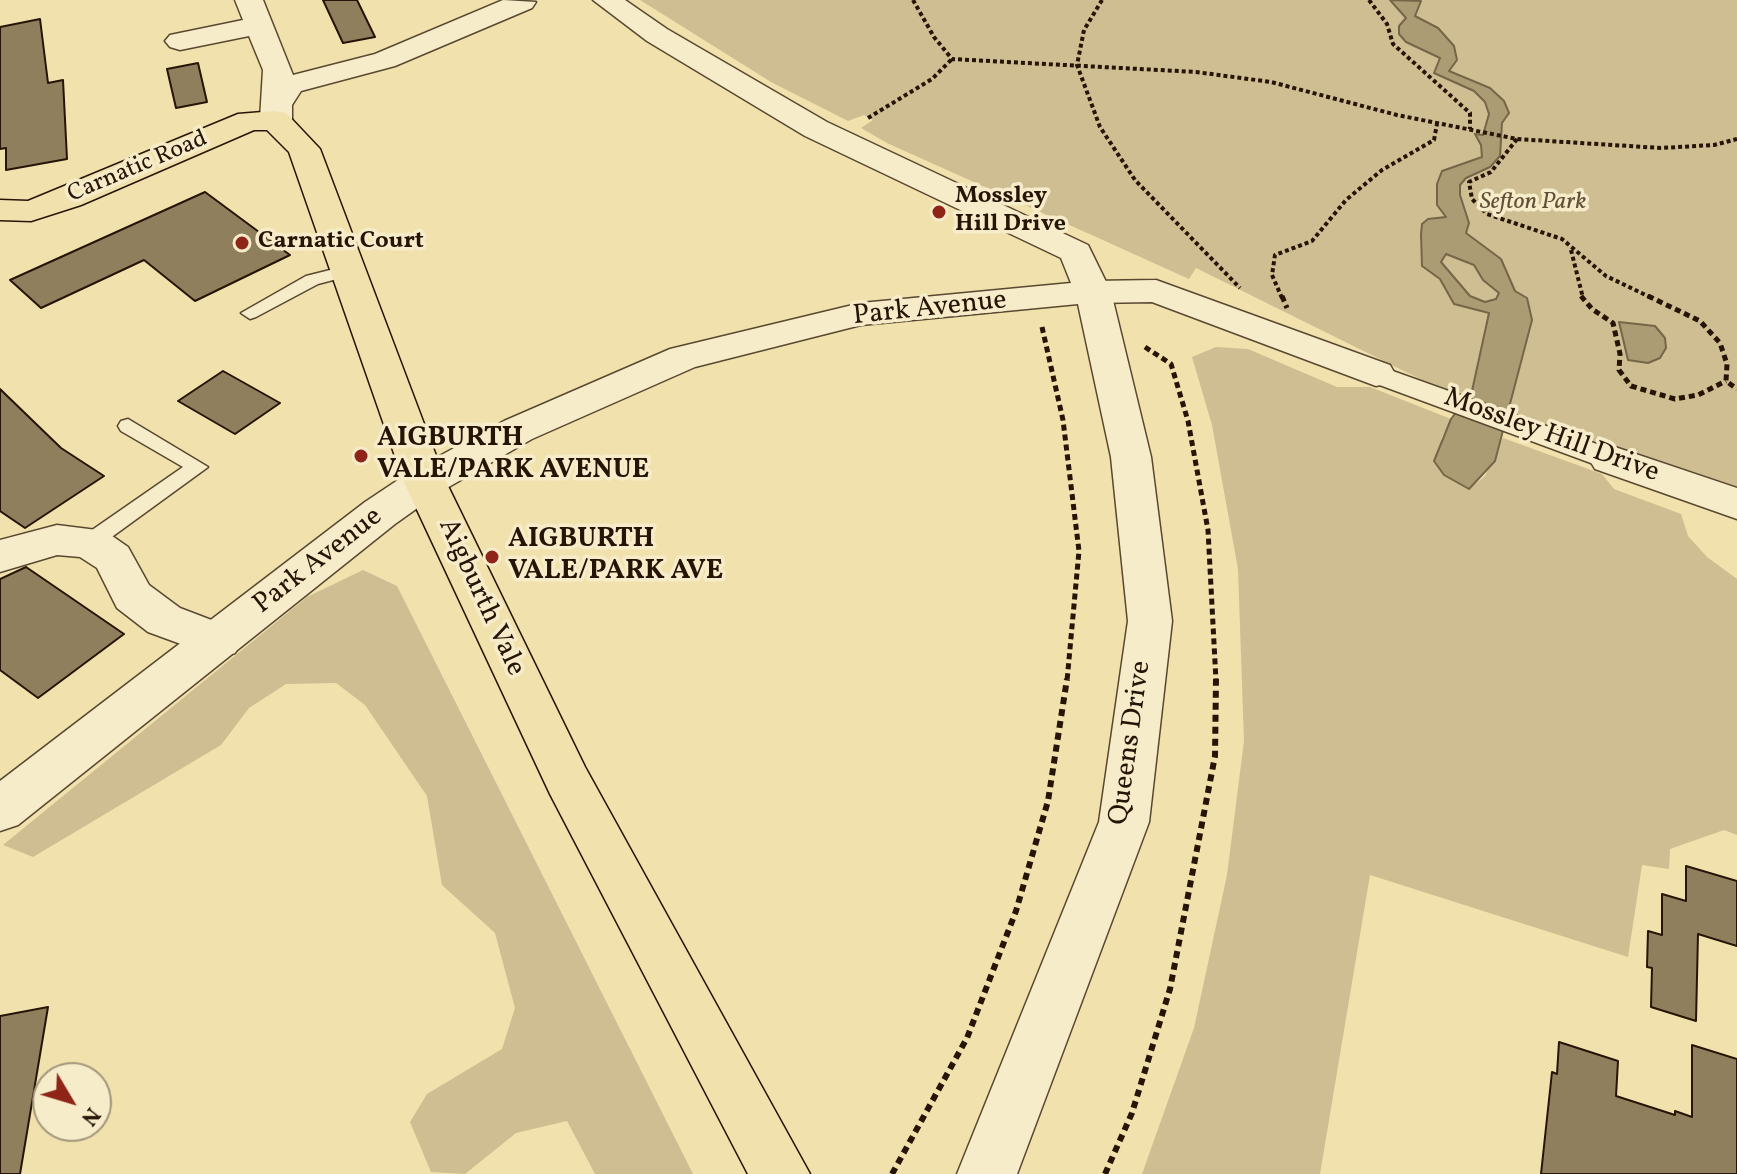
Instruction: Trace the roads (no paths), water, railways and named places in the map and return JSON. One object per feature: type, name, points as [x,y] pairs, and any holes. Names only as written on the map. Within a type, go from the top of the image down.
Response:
[{"type":"main road","name":"Carnatic Road","points":[[2,211],[31,211],[69,198],[277,111]]},
{"type":"main road","name":"Aigburth Vale","points":[[277,111],[304,149],[425,482],[567,780],[780,1174]]},
{"type":"street","points":[[607,0],[657,35],[831,137],[1076,252],[1093,292]]},
{"type":"street","points":[[277,111],[290,85],[385,60],[522,2]]},
{"type":"street","points":[[180,41],[254,13],[278,70],[277,111]]},
{"type":"street","name":"Mossley Hill Drive","points":[[1093,292],[1156,291],[1737,504]]},
{"type":"street","name":"Park Avenue","points":[[0,810],[380,513],[425,482],[518,430],[683,358],[861,314],[1093,292]]},
{"type":"street","name":"Queens Drive","points":[[987,1174],[1124,822],[1150,621],[1131,457],[1093,292]]},
{"type":"street","points":[[0,556],[57,540],[90,542],[113,558],[133,596],[164,620],[219,641]]},
{"type":"lane","points":[[250,313],[312,280],[346,271]]},
{"type":"lane","points":[[90,542],[198,467],[128,426]]},
{"type":"place","name":"Mossley Hill Drive","points":[[939,212]]},
{"type":"place","name":"Carnatic Court","points":[[242,243]]},
{"type":"place","name":"AIGBURTH VALE/PARK AVENUE","points":[[361,456]]},
{"type":"place","name":"AIGBURTH VALE/PARK AVE","points":[[492,557]]},
{"type":"park label","name":"Sefton Park","points":[[1533,204]]}]
